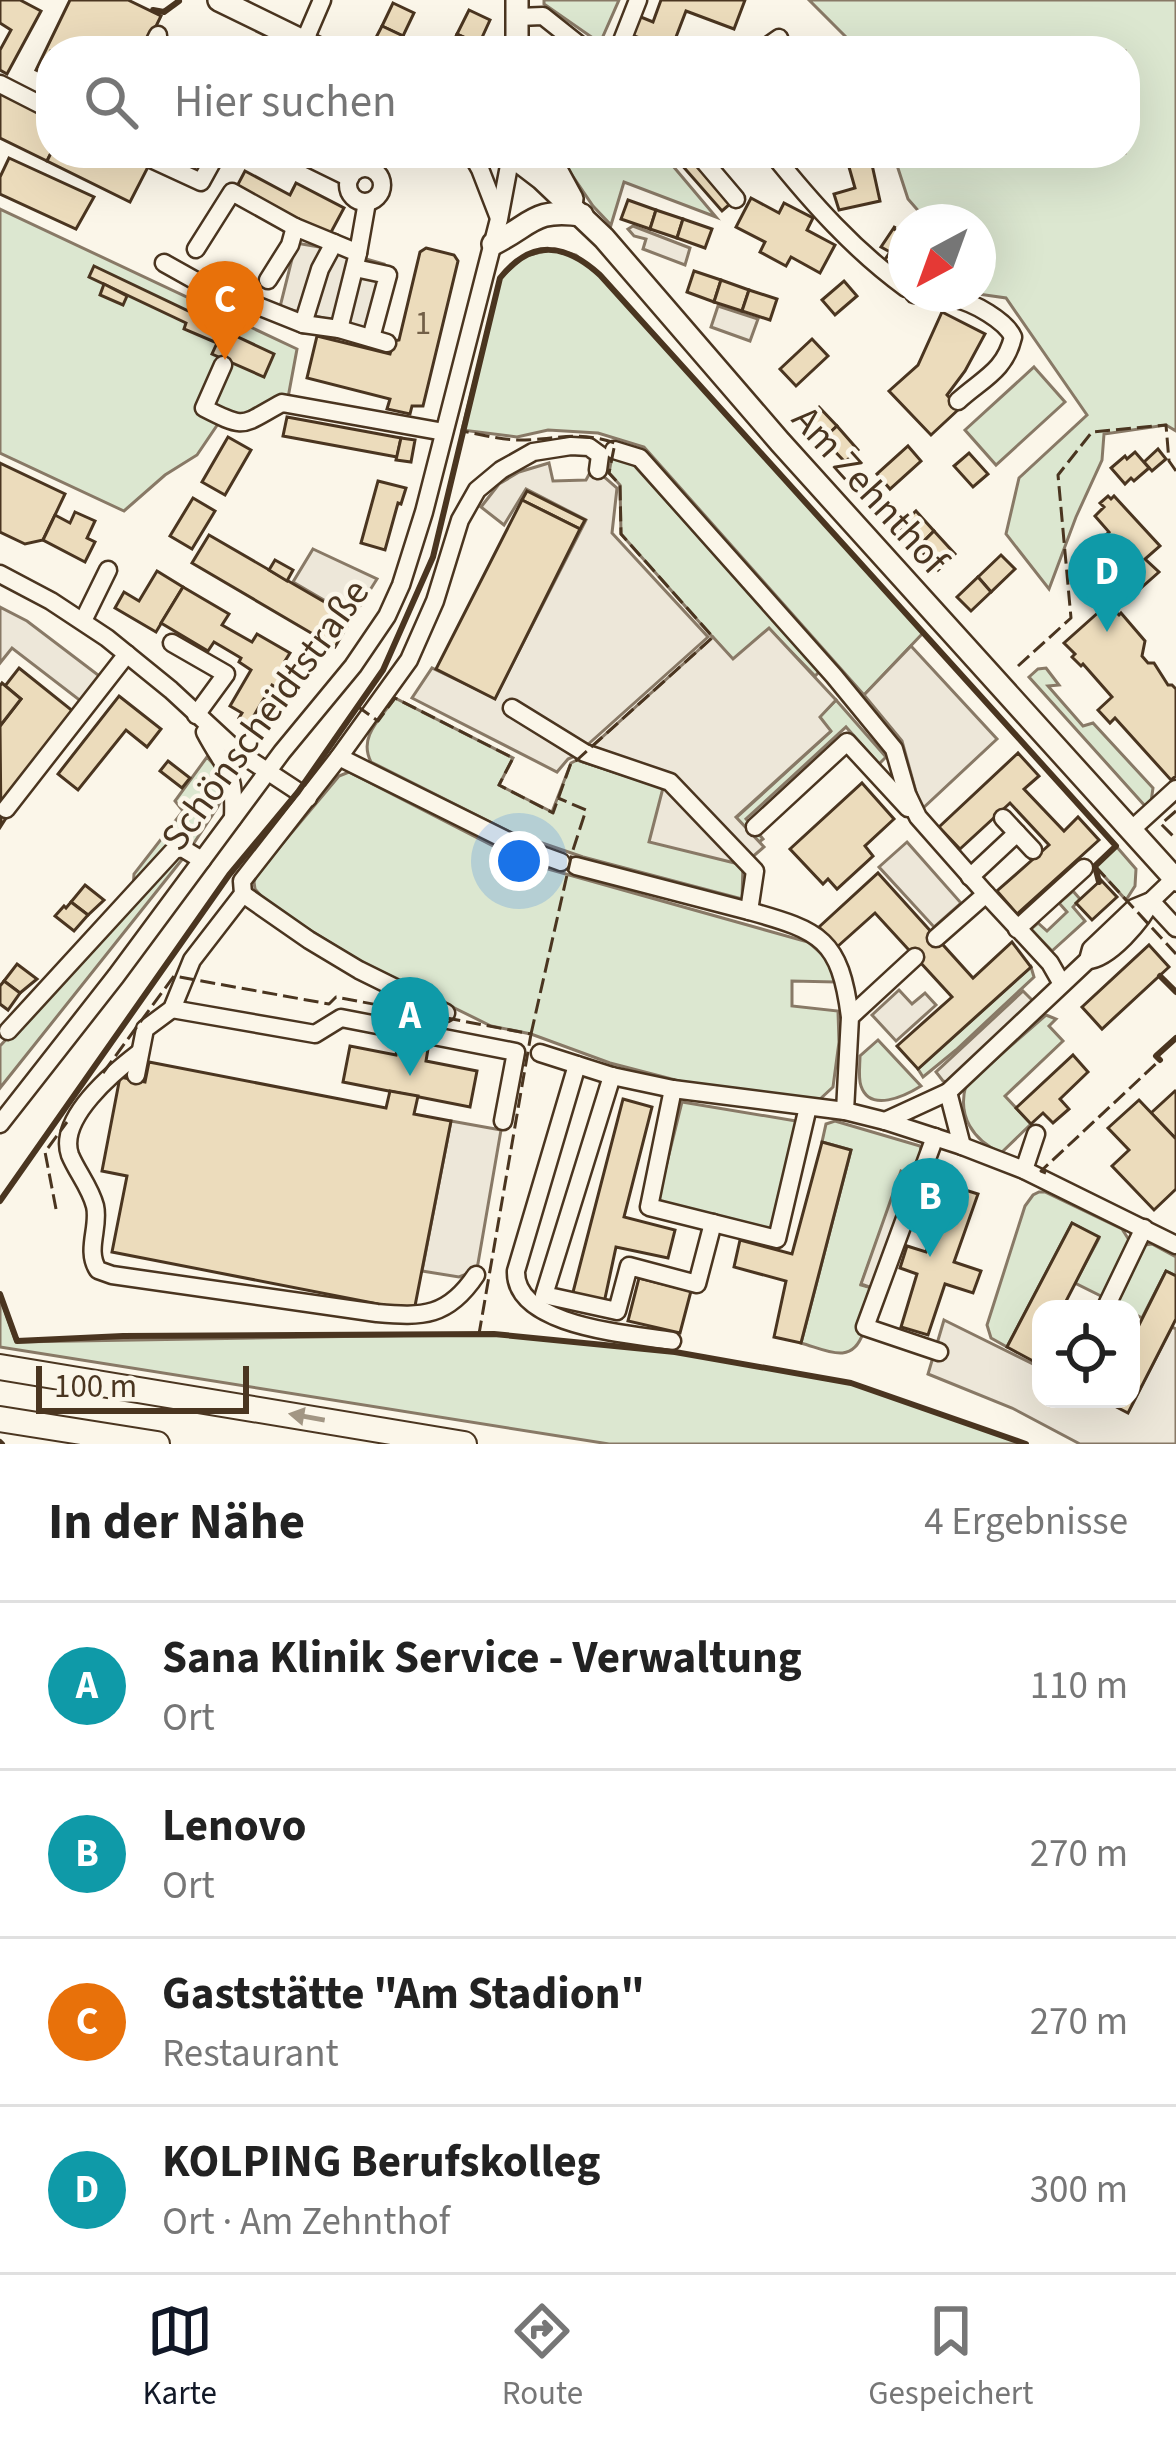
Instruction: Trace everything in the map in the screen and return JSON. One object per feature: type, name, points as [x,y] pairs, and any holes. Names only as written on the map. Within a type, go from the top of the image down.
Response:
[{"type":"highway","points":[[0,1367],[464,1444]]},
{"type":"highway","points":[[0,1419],[158,1444]]},
{"type":"main road","points":[[218,0],[292,36]]},
{"type":"main road","name":"Am Zehnthof","points":[[527,168],[580,212],[808,473],[1175,879]]},
{"type":"main road","points":[[493,244],[538,215],[580,212],[556,168]]},
{"type":"street","points":[[315,36],[322,0]]},
{"type":"street","points":[[624,36],[638,0]]},
{"type":"street","points":[[518,9],[543,16],[568,36]]},
{"type":"street","points":[[0,83],[36,102]]},
{"type":"street","points":[[171,168],[201,182],[209,168]]},
{"type":"street","points":[[330,168],[350,178]]},
{"type":"street","points":[[359,168],[350,178],[352,195],[361,202],[377,197],[382,188],[373,168]]},
{"type":"street","points":[[479,168],[499,219]]},
{"type":"street","name":"Schönscheidtstraße","points":[[0,1124],[387,616],[414,548],[493,244],[508,168]]},
{"type":"street","points":[[710,168],[736,199]]},
{"type":"street","points":[[785,168],[847,238],[888,276]]},
{"type":"street","points":[[164,262],[214,291],[303,324],[379,341],[388,274],[334,243],[232,192],[196,249]]},
{"type":"street","points":[[339,329],[367,202]]},
{"type":"street","points":[[268,280],[290,245],[295,227]]},
{"type":"street","points":[[303,324],[320,269],[334,243]]},
{"type":"street","points":[[958,401],[992,376],[1013,337],[1004,323],[983,312]]},
{"type":"street","points":[[223,365],[204,408],[236,424],[251,422],[282,403],[444,432]]},
{"type":"street","points":[[136,1076],[145,1029],[172,1010],[192,960],[243,894],[242,881],[339,757],[420,639],[468,503],[521,457],[546,448],[590,447],[600,455],[598,470]]},
{"type":"street","points":[[614,450],[640,458],[835,676],[895,749],[911,804],[921,821]]},
{"type":"street","points":[[82,621],[108,570]]},
{"type":"street","points":[[0,574],[82,621],[171,690],[238,752],[308,798]]},
{"type":"street","points":[[172,643],[226,674],[196,715]]},
{"type":"street","points":[[6,809],[127,654]]},
{"type":"street","points":[[512,708],[585,753],[670,782],[755,871],[749,911]]},
{"type":"street","points":[[196,715],[231,774],[232,819]]},
{"type":"street","points":[[755,827],[847,742],[1050,963],[1062,984]]},
{"type":"street","points":[[339,757],[520,847],[805,928],[827,946],[842,970],[850,1018],[844,1111]]},
{"type":"street","points":[[1131,830],[1176,789]]},
{"type":"street","points":[[1003,818],[1033,850]]},
{"type":"street","points":[[970,877],[1017,833]]},
{"type":"street","points":[[8,1031],[174,850],[180,848],[202,860]]},
{"type":"street","points":[[1017,929],[1084,868]]},
{"type":"street","points":[[885,1120],[948,1092],[1088,960],[1101,958],[1175,879]]},
{"type":"street","points":[[243,894],[359,970],[446,1013]]},
{"type":"street","points":[[937,938],[986,894]]},
{"type":"street","points":[[1151,901],[1176,928]]},
{"type":"street","points":[[850,1018],[916,958]]},
{"type":"street","points":[[172,1010],[315,1034],[340,1018],[516,1052],[503,1121]]},
{"type":"street","points":[[140,1052],[108,1076],[69,1131],[70,1154],[95,1207],[92,1256],[98,1270],[417,1316],[452,1303],[476,1275]]},
{"type":"street","points":[[540,1053],[674,1089],[885,1120],[1024,1170],[1176,1245]]},
{"type":"street","points":[[577,1065],[516,1271],[519,1289],[530,1302],[556,1317],[672,1341]]},
{"type":"street","points":[[544,1295],[612,1076]]},
{"type":"street","points":[[674,1089],[649,1207],[777,1239],[808,1107]]},
{"type":"street","points":[[948,1092],[962,1146]]},
{"type":"street","points":[[1024,1170],[1036,1134]]},
{"type":"street","points":[[935,1137],[865,1327],[939,1352]]},
{"type":"street","points":[[519,1289],[617,1311],[628,1266],[697,1284],[713,1223]]},
{"type":"street","points":[[1109,1300],[1144,1228]]},
{"type":"green space","points":[[544,0],[619,0],[603,36],[590,36]]},
{"type":"green space","points":[[809,0],[1176,0],[1176,431],[1166,425],[1104,434],[1102,460],[1049,589],[1006,534],[1019,478],[1087,415],[1006,298],[996,297],[996,204],[912,204],[898,168],[1140,168],[1140,36],[845,36]]},
{"type":"green space","points":[[567,168],[675,168],[716,217],[624,182],[611,225]]},
{"type":"green space","points":[[0,209],[297,349],[287,403],[244,430],[218,424],[197,455],[165,475],[124,511],[0,453]]},
{"type":"green space","points":[[554,249],[576,255],[600,275],[923,633],[864,695],[644,447],[598,433],[548,430],[517,437],[462,430],[500,278],[525,256]]},
{"type":"green space","points":[[1034,367],[1065,402],[996,465],[965,430]]},
{"type":"green space","points":[[612,456],[631,462],[820,671],[815,676],[769,629],[733,660],[621,534],[620,485],[609,473]]},
{"type":"green space","points":[[1046,668],[1059,685],[1048,686],[1083,726],[1093,723],[1153,788],[1146,807],[1029,677]]},
{"type":"green space","points":[[395,698],[513,758],[499,785],[552,812],[571,763],[577,760],[663,788],[743,865],[742,899],[583,857],[510,832],[371,762],[369,736]]},
{"type":"green space","points":[[836,700],[886,757],[879,764],[846,727],[746,819],[763,839],[759,842],[736,818],[830,732],[819,717]]},
{"type":"green space","points":[[207,757],[224,776],[227,790],[217,808],[188,852],[0,1088],[0,1046],[132,904],[134,874],[183,811],[175,801]]},
{"type":"green space","points":[[349,772],[541,867],[808,942],[826,959],[835,982],[792,981],[792,1006],[838,1011],[833,1087],[819,1100],[683,1082],[491,1026],[363,963],[268,904],[255,889],[257,874],[339,776]]},
{"type":"green space","points":[[1116,846],[1136,869],[1135,886],[1126,900],[1095,866]]},
{"type":"green space","points":[[1073,891],[1080,899],[1073,907],[1085,921],[1052,951],[1031,929],[1038,923],[1047,931],[1067,912],[1059,903]]},
{"type":"green space","points":[[1031,967],[1034,977],[923,1077],[918,1069]]},
{"type":"green space","points":[[1046,1015],[1056,1019],[1049,1026],[1063,1041],[1005,1096],[1031,1124],[1001,1153],[970,1126],[964,1107],[966,1085]]},
{"type":"green space","points":[[878,1040],[921,1086],[888,1100],[866,1094],[861,1086],[860,1056]]},
{"type":"green space","points":[[682,1102],[796,1121],[772,1231],[657,1203]]},
{"type":"green space","points":[[835,1121],[920,1146],[922,1153],[912,1176],[902,1172],[861,1285],[872,1288],[857,1330],[863,1333],[845,1353],[801,1343],[851,1150],[822,1142],[826,1124]]},
{"type":"green space","points":[[1039,1192],[1122,1229],[1129,1240],[1103,1297],[1075,1283],[1099,1238],[1072,1223],[1007,1347],[991,1338],[987,1325],[1025,1206]]},
{"type":"green space","points":[[1145,1245],[1176,1257],[1176,1276],[1166,1271],[1142,1318],[1140,1300],[1116,1300]]},
{"type":"green space","points":[[0,1297],[16,1342],[494,1334],[675,1352],[851,1383],[1026,1444],[609,1444],[0,1347]]},
{"type":"shaded area","points":[[633,226],[690,248],[685,265],[643,249],[646,239],[634,236],[628,229]]},
{"type":"shaded area","points":[[296,243],[384,264],[370,330],[280,307]]},
{"type":"shaded area","points":[[718,306],[758,319],[750,341],[711,327]]},
{"type":"shaded area","points":[[549,463],[553,481],[586,480],[593,467],[617,488],[612,533],[708,637],[557,772],[412,698],[432,668],[495,698],[586,520],[526,489],[504,525],[481,507],[499,484]]},
{"type":"shaded area","points":[[313,549],[377,579],[353,617],[293,582]]},
{"type":"shaded area","points":[[0,607],[27,621],[102,678],[82,702],[12,648],[0,663]]},
{"type":"shaded area","points":[[769,628],[836,700],[820,717],[831,731],[736,817],[764,847],[743,865],[649,842],[663,788],[577,760],[713,637],[733,659]]},
{"type":"shaded area","points":[[911,646],[997,739],[921,810],[902,741],[864,695]]},
{"type":"shaded area","points":[[907,842],[961,903],[934,927],[879,867]]},
{"type":"shaded area","points":[[899,990],[912,1004],[925,993],[936,1005],[896,1041],[872,1015]]},
{"type":"shaded area","points":[[1023,991],[1038,1006],[956,1085],[943,1081],[936,1072]]},
{"type":"shaded area","points":[[451,1121],[501,1130],[476,1275],[459,1277],[422,1271]]},
{"type":"shaded area","points":[[901,1171],[912,1176],[872,1288],[861,1284]]},
{"type":"shaded area","points":[[944,1320],[1032,1364],[1032,1408],[1120,1408],[1128,1412],[1140,1408],[1140,1389],[1172,1327],[1176,1329],[1176,1444],[1080,1444],[1012,1408],[928,1374]]},
{"type":"building","points":[[0,0],[20,0],[41,11],[7,74],[0,70],[0,50],[11,30],[0,23]]},
{"type":"building","points":[[70,0],[128,0],[161,16],[151,36],[53,36]]},
{"type":"building","points":[[661,0],[745,0],[734,29],[686,11],[676,36],[629,34],[636,15],[653,22]]},
{"type":"building","points":[[393,3],[414,13],[403,36],[382,26]]},
{"type":"building","points":[[469,10],[490,20],[483,36],[457,34]]},
{"type":"building","points":[[382,26],[403,36],[377,36]]},
{"type":"building","points":[[0,90],[36,108],[36,156],[0,138]]},
{"type":"building","points":[[9,158],[94,197],[76,229],[0,194],[0,177]]},
{"type":"building","points":[[61,168],[147,168],[130,202]]},
{"type":"building","points":[[684,168],[699,168],[730,204],[722,211]]},
{"type":"building","points":[[849,168],[873,168],[880,201],[839,210],[834,194],[855,188]]},
{"type":"building","points":[[245,171],[290,195],[296,183],[344,208],[329,236],[236,188]]},
{"type":"building","points":[[751,198],[779,213],[784,203],[813,218],[807,230],[835,245],[820,273],[791,257],[786,266],[760,252],[765,242],[736,227]]},
{"type":"building","points":[[628,200],[656,210],[650,229],[621,219]]},
{"type":"building","points":[[656,210],[683,219],[677,238],[650,229]]},
{"type":"building","points":[[683,219],[712,229],[705,248],[677,238]]},
{"type":"building","points":[[426,248],[454,255],[458,261],[423,406],[412,406],[410,414],[387,409],[390,399],[307,378],[317,336],[390,354],[394,341],[399,340],[420,252]]},
{"type":"building","points":[[94,266],[223,330],[217,343],[89,277]]},
{"type":"building","points":[[694,271],[721,280],[714,302],[687,292]]},
{"type":"building","points":[[721,280],[749,290],[742,311],[714,302]]},
{"type":"building","points":[[844,281],[857,296],[835,315],[822,300]]},
{"type":"building","points":[[104,284],[127,296],[123,305],[100,295]]},
{"type":"building","points":[[749,290],[777,299],[770,320],[742,311]]},
{"type":"building","points":[[942,312],[985,334],[947,395],[959,409],[931,435],[889,391],[918,365]]},
{"type":"building","points":[[223,330],[274,354],[264,377],[212,354]]},
{"type":"building","points":[[812,339],[828,356],[796,386],[780,369]]},
{"type":"building","points":[[819,407],[837,426],[823,439],[805,420]]},
{"type":"building","points":[[287,417],[401,438],[397,457],[283,436]]},
{"type":"building","points":[[837,426],[858,450],[845,462],[823,439]]},
{"type":"building","points":[[228,437],[251,450],[225,495],[202,482]]},
{"type":"building","points":[[401,438],[415,440],[411,462],[396,460]]},
{"type":"building","points":[[908,446],[921,461],[890,489],[877,474]]},
{"type":"building","points":[[1158,449],[1166,459],[1152,471],[1144,462]]},
{"type":"building","points":[[1135,452],[1149,468],[1125,484],[1111,468]]},
{"type":"building","points":[[969,453],[988,474],[973,487],[954,466]]},
{"type":"building","points":[[0,463],[65,494],[43,540],[25,544],[0,532]]},
{"type":"building","points":[[378,481],[406,488],[385,550],[361,543]]},
{"type":"building","points":[[527,491],[585,520],[580,529],[522,500]]},
{"type":"building","points":[[1108,496],[1114,496],[1160,546],[1145,559],[1159,572],[1115,611],[1145,641],[1142,656],[1176,689],[1176,776],[1171,780],[1115,718],[1110,723],[1098,710],[1112,697],[1064,643],[1101,610],[1089,597],[1096,590],[1090,584],[1110,566],[1092,547],[1109,532],[1095,516]]},
{"type":"building","points":[[193,498],[215,511],[192,549],[170,536]]},
{"type":"building","points":[[522,500],[580,529],[495,699],[436,669]]},
{"type":"building","points":[[916,511],[934,531],[918,547],[899,527]]},
{"type":"building","points":[[75,512],[95,521],[87,538],[95,542],[85,562],[43,540],[55,515],[70,523]]},
{"type":"building","points":[[934,531],[955,554],[938,570],[918,547]]},
{"type":"building","points":[[209,535],[352,618],[335,647],[192,563]]},
{"type":"building","points":[[1001,555],[1015,569],[991,592],[978,577]]},
{"type":"building","points":[[275,560],[293,570],[287,581],[269,570]]},
{"type":"building","points":[[157,571],[183,587],[156,632],[115,608],[124,592],[139,601]]},
{"type":"building","points":[[978,577],[991,592],[971,611],[957,597]]},
{"type":"building","points":[[183,587],[229,614],[222,625],[252,642],[257,634],[290,653],[285,661],[296,667],[282,691],[272,685],[249,724],[230,706],[251,670],[239,662],[241,658],[214,642],[208,651],[161,623]]},
{"type":"building","points":[[19,668],[74,712],[1,826],[0,726],[21,699],[5,686]]},
{"type":"building","points":[[2,683],[21,699],[0,726],[0,686]]},
{"type":"building","points":[[119,696],[161,729],[147,747],[126,730],[78,790],[58,774]]},
{"type":"building","points":[[1018,753],[1039,776],[1024,789],[1064,831],[1078,817],[1099,840],[1017,914],[997,891],[1049,845],[1010,803],[960,849],[939,827]]},
{"type":"building","points":[[168,761],[190,778],[182,788],[160,771]]},
{"type":"building","points":[[862,783],[894,819],[865,846],[873,856],[837,889],[828,879],[823,884],[790,849]]},
{"type":"building","points":[[878,873],[973,978],[1012,942],[1031,967],[918,1069],[897,1046],[952,997],[875,913],[837,947],[819,927]]},
{"type":"building","points":[[1101,880],[1117,897],[1092,920],[1076,903]]},
{"type":"building","points":[[85,885],[104,900],[88,915],[71,902]]},
{"type":"building","points":[[71,902],[88,915],[74,931],[55,916]]},
{"type":"building","points":[[1149,945],[1169,967],[1102,1029],[1082,1007]]},
{"type":"building","points":[[17,964],[37,979],[20,993],[4,981]]},
{"type":"building","points":[[4,981],[20,993],[8,1010],[0,1004]]},
{"type":"building","points":[[398,1044],[428,1049],[426,1061],[477,1071],[470,1107],[343,1082],[350,1046],[396,1055]]},
{"type":"building","points":[[1073,1055],[1088,1072],[1060,1099],[1069,1109],[1053,1123],[1043,1113],[1031,1124],[1016,1108]]},
{"type":"building","points":[[149,1062],[386,1108],[390,1091],[418,1096],[414,1114],[451,1121],[414,1311],[112,1252],[127,1176],[102,1171],[120,1077],[145,1082]]},
{"type":"building","points":[[1176,1092],[1176,1139],[1151,1113]]},
{"type":"building","points":[[623,1099],[652,1107],[624,1217],[675,1230],[668,1258],[616,1247],[604,1303],[572,1296]]},
{"type":"building","points":[[1139,1100],[1176,1139],[1176,1189],[1154,1210],[1112,1166],[1129,1150],[1108,1128]]},
{"type":"building","points":[[822,1142],[851,1150],[801,1343],[774,1337],[786,1281],[734,1267],[740,1240],[792,1254]]},
{"type":"building","points":[[949,1185],[978,1194],[954,1262],[981,1271],[973,1293],[945,1284],[928,1335],[901,1327],[917,1274],[900,1268],[907,1246],[926,1252]]},
{"type":"building","points":[[1072,1223],[1099,1237],[1067,1300],[1032,1300],[1032,1360],[1007,1347]]},
{"type":"building","points":[[1166,1271],[1176,1276],[1176,1319],[1140,1390],[1140,1323]]},
{"type":"building","points":[[639,1278],[691,1291],[680,1333],[628,1321]]},
{"type":"fence","points":[[1018,666],[1071,618],[1058,475],[1092,432],[1166,425],[1169,461],[1176,471]]},
{"type":"fence","points":[[357,706],[378,721],[395,698],[513,758],[499,785],[553,813],[571,763],[713,637],[621,534],[620,485],[609,473],[615,443],[578,436],[512,440],[461,431]]},
{"type":"fence","points":[[531,1034],[586,810],[558,798]]},
{"type":"fence","points":[[1176,811],[1161,824],[1176,839]]},
{"type":"fence","points":[[1095,866],[1176,954]]},
{"type":"fence","points":[[103,1073],[174,976],[329,1004],[336,997],[531,1034],[479,1334]]},
{"type":"fence","points":[[1046,1173],[1041,1171],[1160,1060]]},
{"type":"fence","points":[[56,1209],[45,1152],[67,1122]]},
{"type":"wall","points":[[153,10],[164,12],[179,1]]},
{"type":"wall","points":[[0,1201],[229,875],[298,792],[383,670],[433,557],[500,278],[536,251],[574,256],[600,275],[1116,846],[1095,866],[1099,882]]},
{"type":"wall","points":[[1160,976],[1176,992]]},
{"type":"wall","points":[[1160,1060],[1156,1056],[1176,1038]]},
{"type":"wall","points":[[0,1294],[17,1341],[494,1334],[675,1352],[851,1383],[1026,1444]]},
{"type":"place","name":"Gaststätte \"Am Stadion\"","points":[[225,360]]},
{"type":"place","name":"KOLPING Berufskolleg","points":[[1107,632]]},
{"type":"place","name":"Sana Klinik Service - Verwaltung","points":[[410,1076]]},
{"type":"place","name":"Lenovo","points":[[930,1257]]}]
